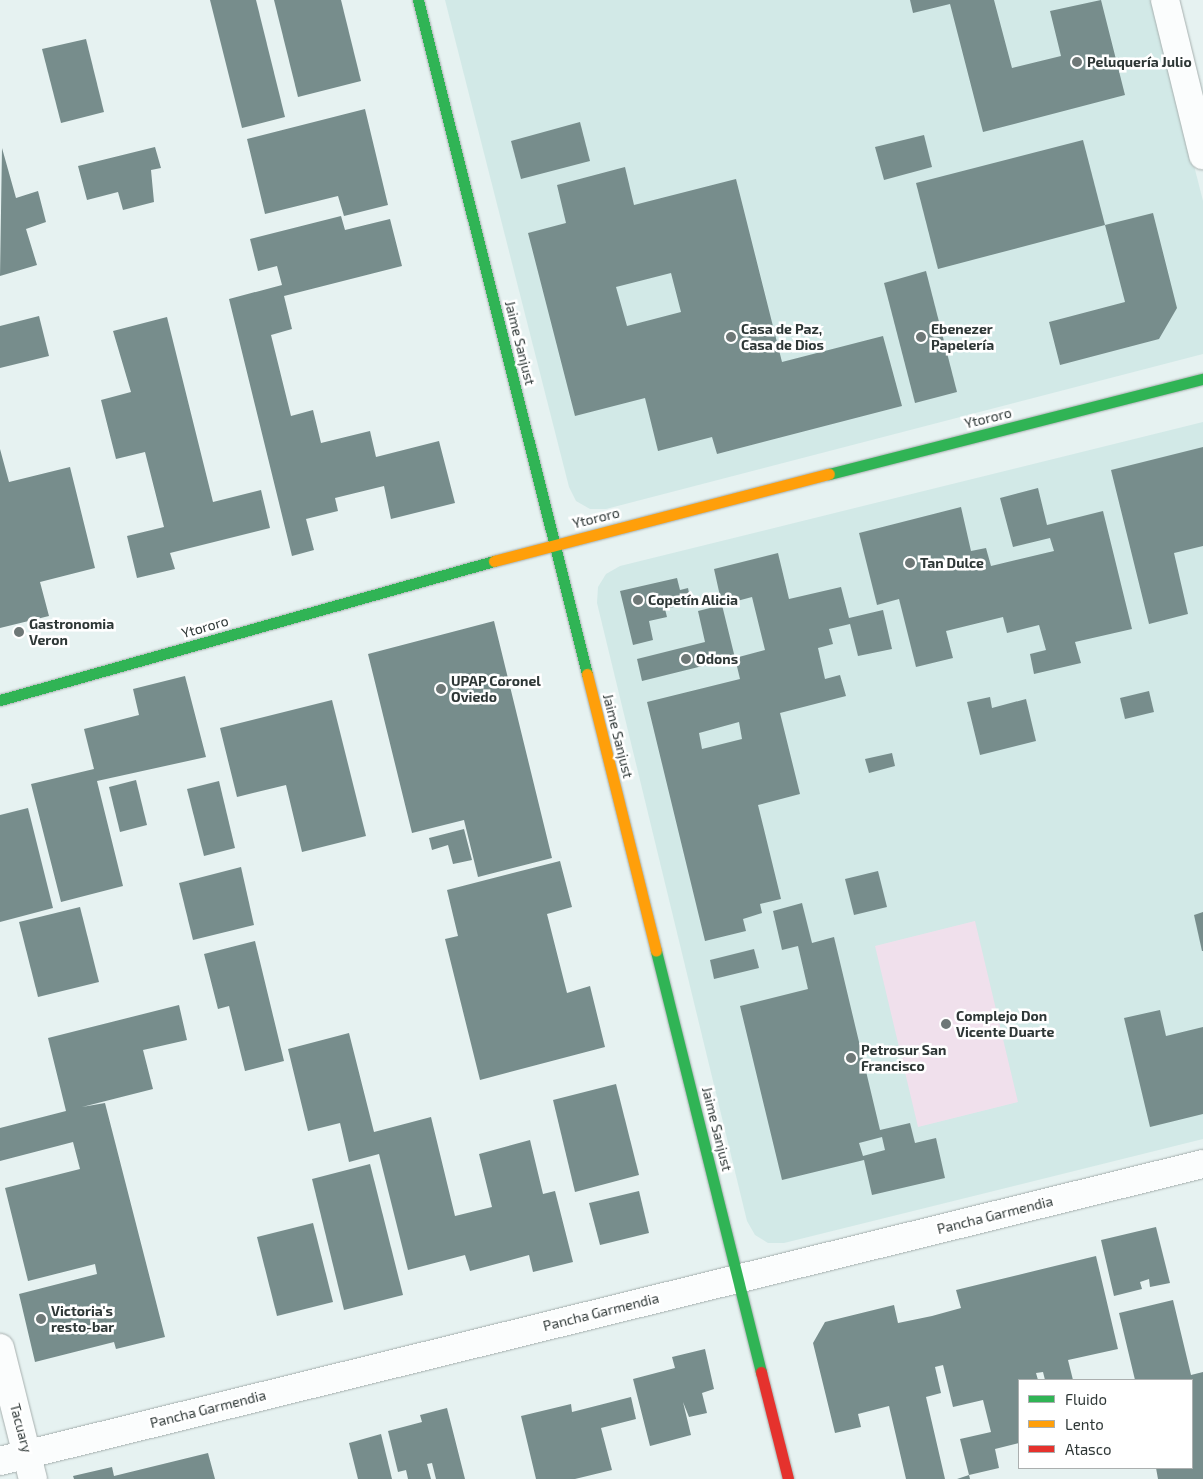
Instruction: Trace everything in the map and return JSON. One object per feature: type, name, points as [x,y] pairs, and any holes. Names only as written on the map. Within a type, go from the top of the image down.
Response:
[{"type":"main road","name":"Jaime Sanjust","points":[[418,0],[788,1479]]},
{"type":"main road","name":"Ytororo","points":[[0,700],[555,544],[1203,379]]},
{"type":"street","points":[[1165,0],[1203,155]]},
{"type":"street","name":"Pancha Garmendia","points":[[0,1461],[31,1466],[739,1278],[1203,1164]]},
{"type":"street","name":"Tacuary","points":[[0,1348],[31,1466]]},
{"type":"shaded area","points":[[445,0],[1152,0],[1203,201],[1203,354],[606,509],[590,509],[576,501],[569,487]]},
{"type":"shaded area","points":[[1203,422],[1203,1139],[784,1243],[768,1243],[755,1235],[747,1221],[597,603],[598,587],[606,574],[620,566]]},
{"type":"shaded area","name":"Complejo Don Vicente Duarte","points":[[975,921],[1018,1102],[918,1127],[875,946]]},
{"type":"building","points":[[210,0],[256,0],[285,117],[242,128]]},
{"type":"building","points":[[274,0],[341,0],[361,81],[298,97]]},
{"type":"building","name":"Peluquería Julio","points":[[910,0],[994,0],[1012,68],[1061,56],[1050,11],[1101,0],[1125,95],[983,132],[950,4],[913,13]]},
{"type":"building","points":[[86,39],[104,112],[61,123],[42,49]]},
{"type":"building","points":[[365,109],[388,205],[344,216],[338,196],[265,214],[247,139]]},
{"type":"building","points":[[580,122],[590,161],[521,179],[511,141]]},
{"type":"building","points":[[924,135],[932,167],[884,180],[875,147]]},
{"type":"building","points":[[1083,140],[1105,225],[938,269],[916,183]]},
{"type":"building","points":[[155,147],[161,168],[151,170],[154,202],[123,210],[118,192],[87,200],[78,166]]},
{"type":"building","points":[[2,148],[16,198],[38,191],[46,222],[26,229],[37,265],[0,276]]},
{"type":"building","points":[[625,167],[634,205],[736,179],[782,362],[883,336],[902,406],[717,454],[712,437],[658,451],[645,398],[575,416],[528,233],[566,223],[557,185]],"holes":[[[671,273],[681,312],[627,326],[616,287]]]},
{"type":"building","points":[[1153,213],[1177,308],[1159,339],[1060,365],[1049,322],[1125,302],[1105,225]]},
{"type":"building","points":[[341,216],[345,230],[390,219],[402,266],[284,296],[292,329],[271,335],[291,416],[313,410],[321,443],[370,431],[376,457],[439,441],[455,503],[391,519],[384,486],[335,498],[338,511],[306,519],[314,550],[292,556],[229,299],[282,285],[277,266],[258,271],[250,239]]},
{"type":"building","name":"Ebenezer Papelería","points":[[926,271],[957,392],[915,403],[884,283]]},
{"type":"building","points":[[39,316],[49,356],[0,368],[0,326]]},
{"type":"building","points":[[167,317],[213,502],[261,490],[270,528],[170,553],[175,569],[137,578],[127,536],[164,527],[145,452],[116,459],[101,400],[131,392],[113,331]]},
{"type":"building","points":[[1203,447],[1203,546],[1174,553],[1188,614],[1149,624],[1111,470]]},
{"type":"building","points":[[0,449],[9,482],[70,467],[95,568],[40,582],[49,616],[0,628]]},
{"type":"building","points":[[1038,488],[1047,525],[1103,511],[1132,629],[1075,642],[1081,663],[1034,674],[1030,654],[1046,650],[1039,625],[1007,633],[1003,617],[946,631],[953,658],[916,667],[899,599],[877,605],[859,533],[961,507],[971,551],[986,548],[991,566],[1054,551],[1050,538],[1013,547],[1000,498]]},
{"type":"building","points":[[778,553],[789,599],[841,587],[849,618],[883,610],[892,649],[858,656],[850,624],[829,629],[833,644],[818,648],[825,679],[840,675],[846,696],[780,713],[800,794],[758,805],[781,899],[760,904],[762,913],[743,919],[746,931],[705,941],[647,702],[740,679],[735,658],[765,650],[752,597],[722,605],[714,569]],"holes":[[[739,722],[742,739],[702,749],[699,733]]]},
{"type":"building","points":[[677,578],[680,590],[688,588],[691,603],[665,609],[667,617],[649,621],[653,640],[633,645],[620,591]]},
{"type":"building","name":"Odons","points":[[722,605],[735,658],[642,681],[637,659],[705,642],[698,611]]},
{"type":"building","points":[[494,621],[552,858],[478,877],[464,820],[412,833],[368,654]]},
{"type":"building","points":[[185,676],[206,757],[97,781],[123,886],[61,902],[31,784],[94,769],[84,729],[139,715],[133,689]]},
{"type":"building","points":[[1149,691],[1154,712],[1125,719],[1120,698]]},
{"type":"building","points":[[990,697],[992,708],[1026,699],[1036,741],[980,755],[967,702]]},
{"type":"building","points":[[332,700],[366,836],[302,852],[286,785],[237,797],[220,728]]},
{"type":"building","points":[[892,753],[895,766],[869,773],[865,759]]},
{"type":"building","points":[[136,780],[147,825],[120,832],[109,787]]},
{"type":"building","points":[[219,781],[235,848],[204,856],[187,789]]},
{"type":"building","points":[[28,808],[53,908],[0,922],[0,815]]},
{"type":"building","points":[[464,829],[472,860],[453,864],[448,845],[432,850],[429,838]]},
{"type":"building","points":[[560,861],[572,907],[547,914],[567,993],[590,986],[605,1047],[480,1080],[445,939],[458,936],[447,890]]},
{"type":"building","points":[[241,867],[254,925],[193,940],[179,883]]},
{"type":"building","points":[[878,871],[887,907],[854,915],[845,879]]},
{"type":"building","points":[[802,903],[812,943],[834,937],[880,1130],[910,1123],[915,1143],[936,1138],[945,1178],[872,1195],[864,1160],[782,1180],[740,1006],[808,989],[798,946],[782,950],[773,911]],"holes":[[[882,1137],[885,1150],[863,1156],[859,1143]]]},
{"type":"building","points":[[80,907],[99,982],[38,997],[19,922]]},
{"type":"building","points":[[1203,912],[1203,951],[1202,951],[1194,915]]},
{"type":"building","points":[[255,941],[284,1061],[245,1071],[229,1006],[218,1009],[204,954]]},
{"type":"building","points":[[754,949],[759,968],[714,979],[710,960]]},
{"type":"building","points":[[179,1005],[187,1040],[143,1050],[153,1089],[82,1107],[105,1103],[165,1337],[116,1349],[114,1342],[35,1362],[19,1294],[97,1274],[95,1264],[28,1281],[5,1188],[80,1169],[73,1142],[0,1161],[0,1128],[66,1111],[48,1038]]},
{"type":"building","points":[[1160,1010],[1166,1036],[1203,1027],[1203,1114],[1150,1127],[1124,1018]]},
{"type":"building","points":[[349,1033],[374,1132],[431,1117],[455,1216],[492,1207],[479,1154],[530,1140],[543,1194],[555,1191],[573,1262],[533,1272],[529,1255],[470,1271],[465,1255],[408,1270],[379,1154],[349,1162],[340,1123],[308,1131],[288,1049]]},
{"type":"building","points":[[616,1084],[639,1175],[575,1192],[553,1100]]},
{"type":"building","points":[[370,1164],[403,1295],[344,1310],[312,1179]]},
{"type":"building","points":[[639,1191],[649,1233],[600,1245],[589,1203]]},
{"type":"building","points":[[313,1223],[333,1302],[277,1316],[257,1237]]},
{"type":"building","points":[[1156,1227],[1170,1283],[1150,1287],[1149,1279],[1140,1282],[1142,1289],[1114,1296],[1101,1240]]},
{"type":"building","points":[[1096,1256],[1118,1349],[1068,1360],[1073,1379],[1045,1379],[1043,1372],[1036,1373],[1038,1379],[1018,1379],[1018,1443],[995,1449],[999,1468],[969,1475],[960,1439],[991,1432],[983,1400],[953,1407],[943,1365],[935,1367],[941,1393],[926,1397],[945,1479],[906,1479],[889,1406],[858,1414],[861,1427],[835,1433],[813,1343],[825,1322],[894,1305],[898,1323],[932,1316],[961,1308],[956,1290]]},
{"type":"building","points":[[1173,1300],[1191,1375],[1203,1372],[1203,1479],[1158,1479],[1156,1469],[1193,1469],[1193,1379],[1135,1379],[1119,1313]]},
{"type":"building","points":[[705,1349],[714,1389],[702,1393],[707,1413],[689,1417],[683,1402],[691,1435],[650,1446],[633,1379],[675,1368],[672,1357]]},
{"type":"building","points":[[631,1397],[636,1419],[601,1428],[612,1470],[575,1479],[536,1479],[521,1416],[571,1404],[572,1412]]},
{"type":"building","points":[[447,1408],[465,1479],[436,1479],[432,1463],[427,1464],[431,1479],[408,1479],[406,1470],[398,1472],[388,1431],[422,1422],[420,1415]]},
{"type":"building","points":[[381,1434],[392,1479],[358,1479],[349,1443]]},
{"type":"building","points":[[208,1453],[215,1479],[74,1479],[73,1476],[112,1467],[114,1476]]},
{"type":"building","points":[[969,1475],[970,1479],[957,1479]]},
{"type":"traffic: fast","points":[[418,0],[587,674]]},
{"type":"traffic: fast","points":[[829,474],[1203,379]]},
{"type":"traffic: fast","points":[[0,700],[494,561]]},
{"type":"traffic: fast","points":[[656,951],[761,1372]]},
{"type":"traffic: slow","points":[[494,561],[829,474]]},
{"type":"traffic: slow","points":[[587,674],[656,951]]},
{"type":"traffic: jam","points":[[761,1372],[788,1479]]},
{"type":"place","name":"Peluquería Julio","points":[[1077,62]]},
{"type":"place","name":"Casa de Paz, Casa de Dios","points":[[731,337]]},
{"type":"place","name":"Ebenezer Papelería","points":[[921,337]]},
{"type":"place","name":"Tan Dulce","points":[[910,563]]},
{"type":"place","name":"Copetín Alicia","points":[[638,600]]},
{"type":"place","name":"Gastronomia Veron","points":[[19,632]]},
{"type":"place","name":"Odons","points":[[686,659]]},
{"type":"place","name":"UPAP Coronel Oviedo","points":[[441,689]]},
{"type":"place","name":"Complejo Don Vicente Duarte","points":[[946,1024]]},
{"type":"place","name":"Petrosur San Francisco","points":[[851,1058]]},
{"type":"place","name":"Victoria's resto-bar","points":[[41,1319]]}]
